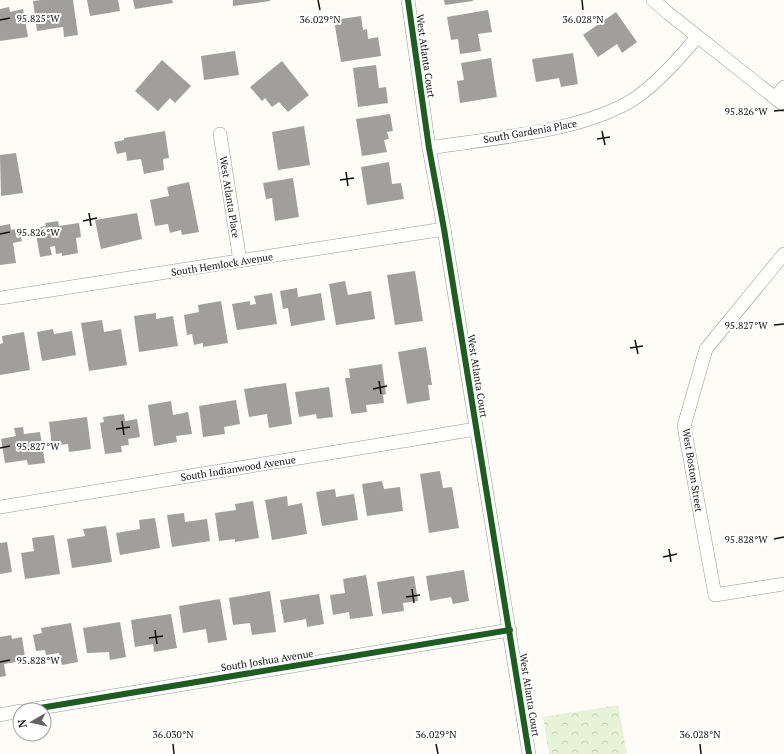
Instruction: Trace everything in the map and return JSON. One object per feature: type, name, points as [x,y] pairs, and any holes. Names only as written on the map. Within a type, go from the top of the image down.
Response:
[{"type":"street","name":"West Atlanta Court","points":[[408,0],[429,148],[444,229],[529,754]]},
{"type":"street","points":[[653,0],[697,37],[779,101],[784,87]]},
{"type":"street","name":"South Gardenia Place","points":[[429,148],[548,129],[579,122],[611,111],[636,97],[659,79],[697,37]]},
{"type":"street","name":"West Atlanta Place","points":[[220,134],[240,261]]},
{"type":"street","name":"South Hemlock Avenue","points":[[0,298],[444,229]]},
{"type":"street","name":"West Boston Street","points":[[784,254],[706,349],[684,426],[715,595],[784,584]]},
{"type":"street","name":"South Indianwood Avenue","points":[[0,507],[476,429]]},
{"type":"street","name":"South Joshua Avenue","points":[[52,706],[510,630]]},
{"type":"street","points":[[0,715],[12,713]]},
{"type":"green space","points":[[618,705],[627,754],[549,754],[543,717]]},
{"type":"building","points":[[73,0],[78,35],[64,37],[63,27],[37,31],[33,1]]},
{"type":"building","points":[[87,0],[118,0],[120,11],[90,16]]},
{"type":"building","points":[[133,0],[172,0],[173,3],[135,9]]},
{"type":"building","points":[[233,0],[270,0],[270,1],[233,6]]},
{"type":"building","points":[[444,0],[473,0],[473,1],[445,5]]},
{"type":"building","points":[[9,7],[10,12],[23,9],[28,37],[0,41],[0,9]]},
{"type":"building","points":[[488,10],[492,32],[478,34],[481,51],[460,54],[458,39],[451,40],[447,17]]},
{"type":"building","points":[[616,12],[637,42],[622,53],[617,44],[598,57],[583,35]]},
{"type":"building","points":[[361,16],[363,30],[367,29],[368,39],[378,37],[381,56],[341,62],[334,20]]},
{"type":"building","points":[[235,51],[239,75],[204,80],[201,56]]},
{"type":"building","points":[[573,53],[578,84],[561,87],[559,78],[536,82],[532,59]]},
{"type":"building","points":[[491,58],[497,97],[460,103],[457,81],[464,80],[461,63]]},
{"type":"building","points":[[162,60],[191,86],[175,103],[170,98],[158,111],[135,91]]},
{"type":"building","points":[[282,61],[309,95],[288,112],[279,102],[272,107],[265,98],[262,101],[250,87]]},
{"type":"building","points":[[376,65],[379,88],[386,87],[388,103],[358,107],[353,68]]},
{"type":"building","points":[[390,114],[393,131],[387,132],[389,139],[384,140],[387,152],[362,156],[356,119]]},
{"type":"building","points":[[304,126],[310,165],[278,170],[272,132]]},
{"type":"building","points":[[165,131],[169,158],[163,159],[164,170],[144,174],[141,159],[127,161],[126,152],[117,154],[114,142],[124,140],[124,138]]},
{"type":"building","points":[[16,153],[23,193],[1,196],[0,155]]},
{"type":"building","points":[[389,162],[392,184],[401,183],[404,199],[367,205],[361,167]]},
{"type":"building","points":[[293,178],[299,217],[275,221],[272,198],[266,199],[263,183]]},
{"type":"building","points":[[189,182],[199,232],[182,235],[181,230],[170,233],[168,224],[155,226],[150,200],[169,196],[167,187]]},
{"type":"building","points":[[137,213],[142,239],[101,249],[95,220]]},
{"type":"building","points":[[58,221],[59,226],[79,223],[81,237],[76,238],[78,253],[62,256],[62,253],[56,254],[55,246],[50,247],[52,255],[40,257],[35,228],[46,226],[45,223]]},
{"type":"building","points":[[10,224],[11,230],[19,228],[22,241],[13,243],[16,263],[0,265],[0,226]]},
{"type":"building","points":[[415,271],[423,321],[395,325],[387,275]]},
{"type":"building","points":[[345,281],[348,295],[371,291],[375,319],[336,325],[329,284]]},
{"type":"building","points":[[297,288],[298,297],[321,293],[325,320],[291,326],[288,308],[283,309],[280,291]]},
{"type":"building","points":[[272,293],[277,324],[237,330],[232,304],[250,301],[250,305],[256,304],[254,296]]},
{"type":"building","points":[[221,301],[228,343],[203,347],[203,343],[194,345],[192,334],[187,335],[184,315],[199,312],[198,305]]},
{"type":"building","points":[[156,313],[156,319],[173,316],[178,346],[139,352],[134,316]]},
{"type":"building","points":[[102,320],[104,332],[121,329],[127,365],[89,371],[81,323]]},
{"type":"building","points":[[53,329],[54,334],[72,331],[76,355],[42,361],[37,332]]},
{"type":"building","points":[[24,332],[30,370],[0,375],[0,344],[3,343],[2,336]]},
{"type":"building","points":[[426,347],[432,385],[428,385],[430,400],[407,404],[398,352]]},
{"type":"building","points":[[382,364],[386,394],[383,395],[384,403],[366,405],[367,412],[351,414],[345,378],[350,378],[349,369]]},
{"type":"building","points":[[286,383],[292,424],[269,428],[267,414],[249,417],[244,389]]},
{"type":"building","points":[[329,387],[333,417],[317,419],[316,414],[299,417],[295,392]]},
{"type":"building","points":[[236,400],[240,424],[224,427],[225,434],[203,437],[199,406]]},
{"type":"building","points":[[171,401],[173,415],[188,412],[192,434],[176,436],[177,442],[154,446],[148,405]]},
{"type":"building","points":[[124,414],[125,421],[137,419],[140,437],[128,439],[129,445],[121,446],[122,452],[105,454],[100,423],[104,422],[103,417]]},
{"type":"building","points":[[87,417],[91,449],[69,452],[68,444],[52,446],[49,422]]},
{"type":"building","points":[[23,427],[24,434],[40,432],[45,463],[28,465],[27,460],[5,463],[1,439],[16,436],[14,428]]},
{"type":"building","points":[[440,471],[443,488],[452,487],[459,528],[429,533],[420,474]]},
{"type":"building","points":[[382,481],[384,489],[400,487],[403,511],[367,516],[362,484]]},
{"type":"building","points":[[335,489],[336,497],[354,494],[358,520],[322,526],[316,492]]},
{"type":"building","points":[[287,496],[288,506],[302,503],[307,534],[272,540],[265,500]]},
{"type":"building","points":[[253,501],[259,538],[235,542],[235,539],[219,541],[215,513],[236,510],[235,504]]},
{"type":"building","points":[[184,513],[185,522],[207,519],[210,541],[172,547],[167,515]]},
{"type":"building","points":[[155,518],[160,548],[120,555],[116,533],[140,529],[139,520]]},
{"type":"building","points":[[106,526],[112,562],[72,568],[67,539],[85,536],[83,529]]},
{"type":"building","points":[[54,535],[60,574],[25,579],[21,553],[34,551],[32,538]]},
{"type":"building","points":[[7,542],[12,572],[0,574],[0,543]]},
{"type":"building","points":[[464,570],[469,601],[453,604],[451,597],[430,601],[426,576]]},
{"type":"building","points":[[366,575],[373,616],[350,619],[349,612],[333,615],[330,595],[345,593],[343,579]]},
{"type":"building","points":[[414,576],[418,601],[403,603],[404,611],[382,614],[377,582]]},
{"type":"building","points":[[270,591],[276,632],[252,635],[250,623],[233,625],[229,598]]},
{"type":"building","points":[[319,594],[324,624],[307,627],[306,619],[284,623],[280,600]]},
{"type":"building","points":[[220,599],[227,640],[208,643],[206,629],[183,633],[179,606]]},
{"type":"building","points":[[171,614],[177,648],[154,652],[153,644],[135,647],[131,620]]},
{"type":"building","points":[[120,622],[126,657],[110,660],[109,652],[87,653],[83,628]]},
{"type":"building","points":[[71,623],[78,662],[62,665],[59,653],[46,655],[45,650],[36,651],[33,635],[42,633],[41,628]]},
{"type":"building","points":[[11,635],[12,639],[22,637],[25,657],[15,659],[16,662],[4,664],[6,676],[0,677],[0,637]]},
{"type":"cycle path","points":[[408,0],[429,148],[444,229],[529,754]]},
{"type":"cycle path","points":[[52,706],[510,630]]}]
